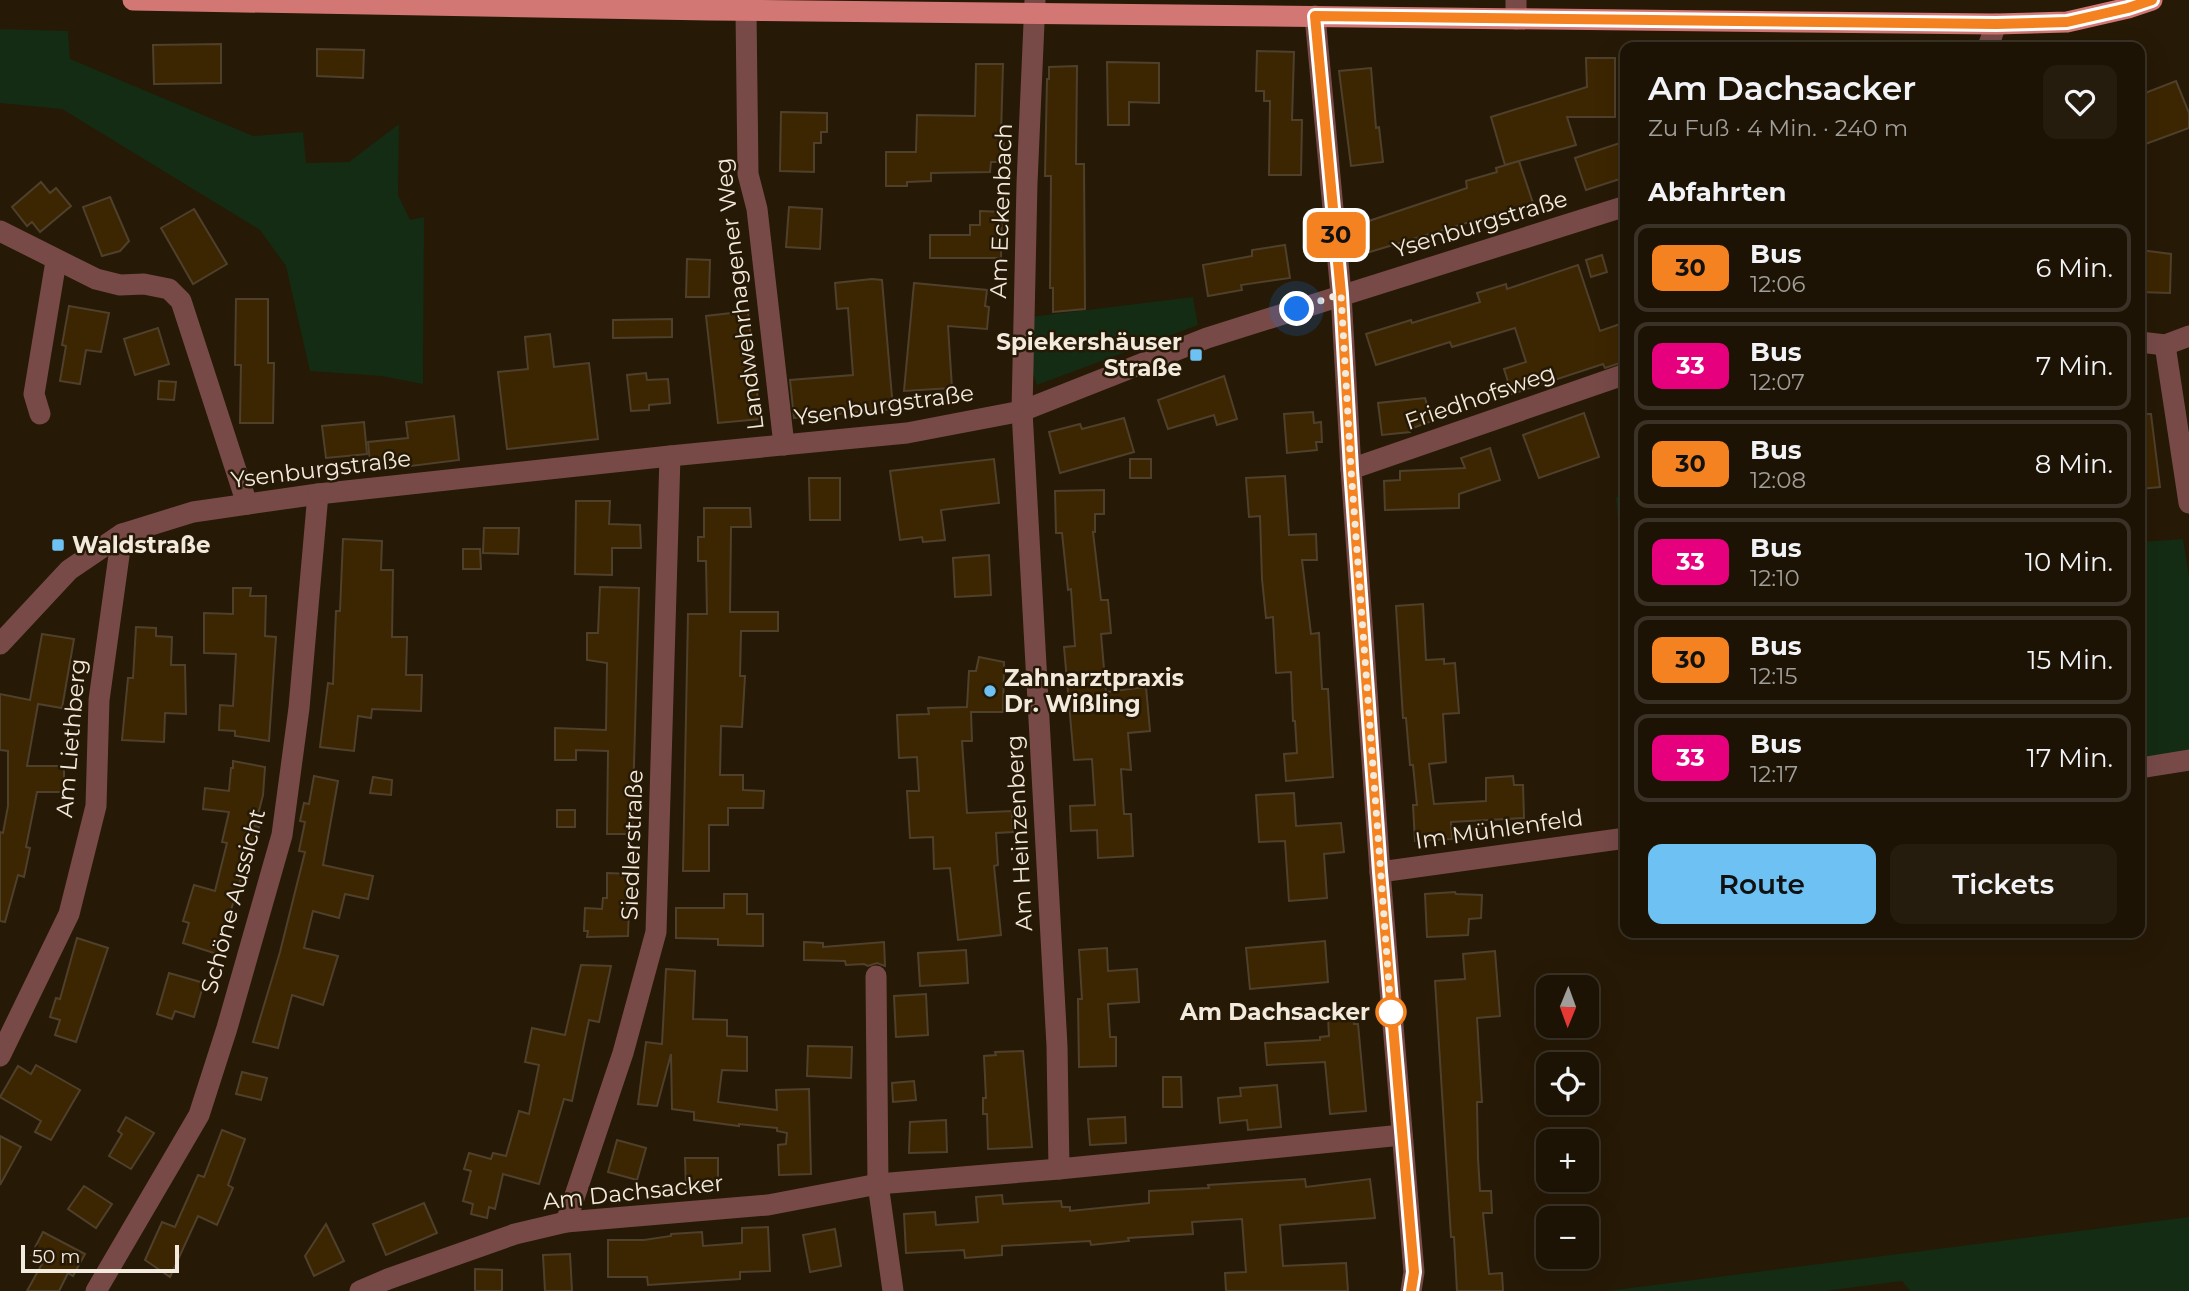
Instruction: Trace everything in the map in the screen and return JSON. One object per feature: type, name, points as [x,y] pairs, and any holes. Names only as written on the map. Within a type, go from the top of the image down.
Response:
[{"type":"main road","points":[[133,0],[709,5],[746,11],[1035,7],[1315,16],[1516,9],[1996,24],[2067,22],[2152,0]]},
{"type":"street","name":"Am Eckenbach","points":[[1022,411],[1027,183],[1035,7]]},
{"type":"street","name":"Landwehrhagener Weg","points":[[746,11],[748,174],[757,209],[784,445]]},
{"type":"street","points":[[1315,16],[1341,294],[1380,872],[1414,1272],[1411,1291]]},
{"type":"street","points":[[1990,42],[1996,24]]},
{"type":"street","name":"Ysenburgstraße","points":[[0,644],[69,570],[122,534],[193,512],[318,494],[907,433],[1022,411],[1207,338],[1620,208]]},
{"type":"street","points":[[0,231],[96,279],[120,285],[144,284],[169,289],[181,301],[247,504]]},
{"type":"street","points":[[40,414],[34,394],[56,261]]},
{"type":"street","points":[[2145,343],[2165,345],[2189,336]]},
{"type":"street","points":[[2165,345],[2189,503]]},
{"type":"street","name":"Friedhofsweg","points":[[1351,469],[1620,376]]},
{"type":"street","name":"Am Heinzenberg","points":[[1022,411],[1057,1046],[1059,1169]]},
{"type":"street","name":"Siedlerstraße","points":[[566,1222],[623,1053],[656,932],[670,456]]},
{"type":"street","name":"Schöne Aussicht","points":[[96,1291],[199,1115],[227,1028],[282,835],[299,708],[318,494]]},
{"type":"street","name":"Am Liethberg","points":[[0,1056],[69,914],[96,806],[99,700],[122,534]]},
{"type":"street","points":[[2145,767],[2189,760]]},
{"type":"street","name":"Im Mühlenfeld","points":[[1380,872],[1620,839]]},
{"type":"street","points":[[876,976],[878,1184],[893,1291]]},
{"type":"street","name":"Am Dachsacker","points":[[360,1291],[515,1234],[566,1222],[768,1205],[878,1184],[1402,1135]]},
{"type":"green space","points":[[0,29],[68,31],[70,59],[253,136],[303,132],[306,163],[349,162],[399,124],[398,195],[410,220],[424,217],[423,384],[381,376],[310,371],[286,266],[260,230],[62,109],[0,103]]},
{"type":"green space","points":[[1193,297],[1198,325],[1037,385],[1031,368],[1030,317]]},
{"type":"green space","points":[[1616,497],[1620,497],[1620,544]]},
{"type":"green space","points":[[2183,539],[2189,577],[2189,751],[2145,757],[2145,542]]},
{"type":"green space","points":[[2189,1217],[2189,1291],[1910,1291],[1902,1281],[1825,1291],[1607,1291]]},
{"type":"building","points":[[221,44],[221,83],[154,84],[153,45]]},
{"type":"building","points":[[317,49],[364,50],[363,78],[317,76]]},
{"type":"building","points":[[1257,51],[1294,52],[1292,120],[1302,120],[1301,175],[1269,175],[1270,101],[1264,101],[1264,91],[1256,91]]},
{"type":"building","points":[[1586,58],[1615,58],[1615,117],[1567,117],[1576,145],[1505,165],[1491,117],[1587,87]]},
{"type":"building","points":[[1107,62],[1159,63],[1159,103],[1129,102],[1129,125],[1108,125]]},
{"type":"building","points":[[976,64],[1003,64],[1003,162],[991,162],[990,172],[931,173],[931,181],[907,182],[907,186],[886,186],[886,152],[916,152],[917,115],[975,116]]},
{"type":"building","points":[[1077,66],[1076,164],[1084,164],[1085,309],[1053,312],[1053,288],[1050,288],[1051,176],[1045,176],[1047,79],[1049,67]]},
{"type":"building","points":[[1371,68],[1376,128],[1379,127],[1383,162],[1351,166],[1339,71]]},
{"type":"building","points":[[2176,81],[2189,113],[2189,128],[2145,144],[2145,93]]},
{"type":"building","points":[[781,112],[827,113],[827,132],[821,132],[821,143],[814,143],[814,172],[780,171]]},
{"type":"building","points":[[1620,143],[1620,179],[1586,190],[1575,158]]},
{"type":"building","points":[[1519,161],[1533,203],[1363,254],[1354,226],[1467,188],[1466,181],[1497,172],[1496,168]]},
{"type":"building","points":[[41,182],[50,193],[56,188],[71,206],[40,232],[32,222],[27,226],[12,207]]},
{"type":"building","points":[[110,197],[129,241],[120,251],[102,256],[83,207]]},
{"type":"building","points":[[789,207],[822,209],[820,249],[786,247]]},
{"type":"building","points":[[194,209],[227,264],[193,284],[161,228]]},
{"type":"building","points":[[980,211],[1002,212],[1001,258],[930,258],[930,235],[970,235],[970,225],[980,225]]},
{"type":"building","points":[[1285,245],[1290,278],[1241,285],[1242,290],[1208,296],[1203,265],[1252,256],[1252,250]]},
{"type":"building","points":[[2145,251],[2171,254],[2170,293],[2145,292]]},
{"type":"building","points":[[1602,255],[1607,272],[1591,277],[1586,260]]},
{"type":"building","points":[[687,259],[710,260],[709,297],[686,297]]},
{"type":"building","points":[[1578,265],[1600,331],[1620,324],[1620,363],[1605,368],[1603,364],[1512,394],[1504,369],[1526,362],[1515,328],[1452,347],[1450,342],[1376,365],[1366,334],[1480,302],[1477,293],[1506,284],[1507,289]]},
{"type":"building","points":[[882,280],[893,409],[794,418],[790,380],[853,375],[848,308],[837,309],[835,283]]},
{"type":"building","points":[[914,283],[987,290],[987,329],[948,326],[952,388],[904,391]]},
{"type":"building","points":[[236,299],[268,299],[268,363],[274,363],[273,423],[240,423],[241,365],[235,365]]},
{"type":"building","points":[[69,306],[109,313],[101,352],[86,350],[80,384],[60,381],[66,346],[62,345]]},
{"type":"building","points":[[748,311],[760,419],[718,423],[706,316]]},
{"type":"building","points":[[672,319],[672,337],[613,338],[613,320]]},
{"type":"building","points":[[158,328],[169,364],[135,375],[124,339]]},
{"type":"building","points":[[550,334],[554,367],[589,363],[598,439],[507,449],[498,372],[528,369],[525,337]]},
{"type":"building","points":[[646,373],[647,380],[668,379],[670,403],[649,405],[649,410],[631,411],[627,375]]},
{"type":"building","points":[[1224,376],[1237,419],[1217,425],[1214,415],[1168,429],[1158,400]]},
{"type":"building","points":[[159,381],[176,382],[174,400],[158,399]]},
{"type":"building","points":[[1425,398],[1432,421],[1410,429],[1410,432],[1382,435],[1378,403]]},
{"type":"building","points":[[1313,412],[1314,423],[1321,422],[1322,442],[1316,442],[1317,450],[1287,453],[1284,414]]},
{"type":"building","points":[[1584,413],[1599,457],[1539,478],[1523,435]]},
{"type":"building","points":[[2145,414],[2151,414],[2160,487],[2145,488]]},
{"type":"building","points":[[454,416],[459,460],[411,466],[410,458],[370,463],[368,442],[408,438],[406,422]]},
{"type":"building","points":[[1124,418],[1134,452],[1060,473],[1049,432],[1080,424],[1082,429]]},
{"type":"building","points":[[364,422],[367,454],[326,458],[322,426]]},
{"type":"building","points":[[1490,448],[1500,480],[1459,494],[1459,508],[1385,510],[1384,481],[1400,480],[1400,471],[1465,468],[1461,458]]},
{"type":"building","points":[[994,459],[999,503],[941,510],[945,540],[923,542],[922,537],[900,540],[890,471]]},
{"type":"building","points":[[1130,459],[1151,459],[1151,478],[1130,478]]},
{"type":"building","points":[[1285,476],[1289,535],[1316,534],[1317,560],[1302,560],[1311,634],[1319,633],[1322,689],[1328,689],[1333,777],[1286,781],[1284,754],[1297,753],[1291,672],[1276,673],[1273,617],[1266,618],[1262,579],[1260,516],[1249,517],[1246,478]]},
{"type":"building","points":[[809,478],[840,478],[840,520],[810,520]]},
{"type":"building","points":[[1104,490],[1104,514],[1095,514],[1093,532],[1101,600],[1108,600],[1111,633],[1101,634],[1106,692],[1146,687],[1150,731],[1128,733],[1131,770],[1121,769],[1124,814],[1131,814],[1133,856],[1098,858],[1097,830],[1071,831],[1070,806],[1095,805],[1092,759],[1074,760],[1064,647],[1075,646],[1071,589],[1068,590],[1062,533],[1056,533],[1055,491]]},
{"type":"building","points":[[576,501],[610,501],[609,524],[640,525],[641,548],[612,548],[612,575],[575,574]]},
{"type":"building","points":[[704,508],[750,508],[751,527],[731,527],[730,612],[778,612],[778,631],[741,631],[740,676],[745,676],[742,727],[721,726],[720,775],[743,775],[743,790],[764,791],[763,808],[728,808],[728,825],[709,825],[709,871],[683,871],[688,614],[707,614],[706,561],[698,561],[698,537],[704,537]]},
{"type":"building","points":[[484,528],[519,528],[518,554],[483,553]]},
{"type":"building","points":[[343,539],[382,541],[381,570],[393,570],[392,637],[407,637],[406,675],[422,675],[421,711],[372,709],[371,718],[358,716],[354,751],[320,747],[328,683],[333,684]]},
{"type":"building","points":[[463,549],[480,549],[481,569],[463,569]]},
{"type":"building","points":[[989,555],[991,595],[955,597],[953,558]]},
{"type":"building","points":[[600,587],[639,588],[632,834],[607,834],[608,751],[576,750],[576,760],[555,760],[555,728],[606,730],[607,663],[587,660],[587,633],[598,633]]},
{"type":"building","points":[[233,588],[251,588],[250,596],[266,596],[265,636],[276,637],[269,741],[235,736],[235,731],[219,730],[220,705],[233,706],[236,654],[204,653],[204,613],[233,614]]},
{"type":"building","points":[[1423,604],[1426,660],[1444,659],[1444,664],[1455,663],[1459,713],[1443,714],[1446,762],[1429,764],[1434,804],[1486,801],[1486,778],[1513,776],[1514,785],[1523,785],[1524,818],[1451,822],[1452,839],[1415,841],[1413,805],[1417,805],[1406,718],[1403,718],[1396,606]]},
{"type":"building","points":[[136,627],[156,628],[156,636],[172,637],[171,665],[185,665],[186,714],[165,713],[164,742],[122,740],[128,678],[133,678]]},
{"type":"building","points":[[42,634],[74,639],[62,708],[38,704],[27,766],[64,766],[64,792],[37,792],[26,847],[30,848],[24,877],[18,875],[5,922],[0,921],[0,832],[3,833],[8,806],[8,751],[0,750],[0,694],[30,700]]},
{"type":"building","points":[[979,657],[1004,662],[1003,712],[971,712],[972,741],[962,741],[967,813],[1012,811],[1013,832],[996,833],[998,865],[994,866],[1001,935],[958,940],[950,868],[934,869],[933,837],[910,838],[907,791],[919,791],[917,757],[899,758],[897,715],[929,714],[928,708],[967,707],[969,671],[976,671]]},
{"type":"building","points":[[233,761],[265,767],[263,795],[255,826],[259,827],[247,873],[243,872],[217,954],[183,943],[189,923],[183,921],[194,885],[215,891],[227,843],[222,842],[229,812],[203,809],[205,788],[229,791]]},
{"type":"building","points":[[314,776],[338,781],[323,865],[373,876],[368,899],[345,894],[339,918],[313,911],[304,948],[338,956],[323,1005],[292,995],[278,1048],[253,1042],[280,952],[305,852],[299,851],[305,822],[300,821],[304,803],[309,804]]},
{"type":"building","points":[[373,777],[392,780],[391,795],[370,793]]},
{"type":"building","points":[[1294,793],[1296,826],[1341,823],[1344,852],[1324,854],[1327,898],[1289,901],[1285,841],[1259,842],[1256,795]]},
{"type":"building","points":[[557,810],[575,810],[575,827],[557,827]]},
{"type":"building","points":[[607,873],[630,874],[628,936],[587,937],[588,931],[584,931],[585,908],[602,909],[603,898],[607,898]]},
{"type":"building","points":[[1455,892],[1482,895],[1481,918],[1469,919],[1468,935],[1427,937],[1425,894]]},
{"type":"building","points":[[724,894],[747,894],[747,914],[763,914],[763,946],[718,945],[718,939],[676,938],[676,908],[724,908]]},
{"type":"building","points":[[77,938],[108,948],[76,1042],[55,1035],[60,1020],[50,1017],[56,998],[60,999]]},
{"type":"building","points":[[1325,941],[1328,982],[1250,989],[1246,948]]},
{"type":"building","points":[[804,942],[823,943],[823,947],[884,942],[885,966],[877,963],[868,966],[846,965],[845,961],[804,960]]},
{"type":"building","points":[[1107,948],[1108,971],[1137,969],[1139,1002],[1108,1004],[1110,1037],[1116,1037],[1116,1066],[1079,1067],[1078,999],[1082,999],[1079,950]]},
{"type":"building","points":[[966,950],[968,983],[920,986],[918,953]]},
{"type":"building","points":[[1495,951],[1500,1016],[1477,1018],[1482,1102],[1477,1102],[1478,1158],[1480,1191],[1491,1191],[1492,1213],[1483,1213],[1489,1274],[1502,1273],[1503,1291],[1457,1291],[1454,1237],[1451,1237],[1435,981],[1465,979],[1463,954]]},
{"type":"building","points":[[581,965],[611,966],[599,1022],[589,1020],[572,1101],[564,1099],[539,1184],[503,1174],[495,1209],[489,1207],[487,1218],[471,1214],[473,1204],[463,1201],[471,1171],[464,1169],[469,1153],[491,1159],[493,1153],[506,1156],[519,1111],[529,1114],[539,1065],[525,1062],[532,1028],[565,1035]]},
{"type":"building","points":[[666,969],[695,971],[693,1019],[727,1020],[727,1036],[747,1037],[747,1071],[722,1070],[718,1102],[777,1110],[776,1090],[809,1089],[811,1174],[779,1175],[778,1145],[786,1144],[787,1133],[777,1131],[777,1128],[694,1120],[694,1112],[672,1109],[671,1054],[657,1106],[638,1104],[646,1042],[662,1044]]},
{"type":"building","points":[[169,973],[204,983],[194,1017],[175,1011],[172,1019],[157,1014]]},
{"type":"building","points":[[926,994],[928,1035],[896,1037],[894,996]]},
{"type":"building","points":[[1353,1016],[1354,1024],[1358,1024],[1366,1111],[1330,1114],[1325,1062],[1267,1065],[1265,1043],[1320,1040],[1320,1037],[1329,1036],[1328,1018]]},
{"type":"building","points":[[808,1046],[852,1047],[851,1078],[807,1076]]},
{"type":"building","points":[[1023,1051],[1032,1147],[988,1149],[987,1114],[983,1114],[983,1098],[986,1098],[984,1056],[996,1055],[995,1052]]},
{"type":"building","points":[[36,1065],[80,1090],[51,1140],[35,1132],[41,1121],[0,1097],[18,1066],[31,1074]]},
{"type":"building","points":[[242,1072],[267,1078],[261,1100],[236,1094]]},
{"type":"building","points":[[1163,1077],[1181,1077],[1182,1107],[1163,1107]]},
{"type":"building","points":[[914,1081],[916,1100],[893,1102],[892,1083]]},
{"type":"building","points":[[1277,1085],[1281,1127],[1248,1130],[1247,1120],[1220,1123],[1218,1098],[1241,1096],[1240,1088]]},
{"type":"building","points":[[126,1117],[154,1133],[131,1169],[109,1156],[122,1134],[118,1131]]},
{"type":"building","points":[[1125,1117],[1126,1143],[1090,1145],[1088,1119]]},
{"type":"building","points":[[946,1120],[947,1152],[909,1153],[910,1122]]},
{"type":"building","points":[[222,1130],[245,1139],[228,1185],[233,1188],[217,1225],[198,1216],[170,1277],[145,1260],[162,1222],[175,1227],[198,1175],[204,1177]]},
{"type":"building","points":[[0,1136],[21,1147],[0,1185]]},
{"type":"building","points":[[617,1140],[646,1148],[637,1180],[608,1172]]},
{"type":"building","points":[[685,1158],[718,1158],[718,1188],[686,1188]]},
{"type":"building","points":[[1305,1179],[1306,1187],[1370,1179],[1375,1218],[1280,1225],[1283,1266],[1346,1263],[1348,1291],[1226,1291],[1225,1273],[1246,1272],[1242,1219],[1192,1222],[1193,1234],[1128,1238],[1129,1241],[1091,1245],[1090,1241],[1002,1246],[1002,1255],[965,1258],[964,1250],[906,1253],[904,1214],[935,1212],[936,1225],[978,1222],[976,1197],[1002,1195],[1003,1204],[1061,1201],[1062,1207],[1070,1207],[1070,1211],[1149,1203],[1149,1191]]},
{"type":"building","points":[[84,1186],[112,1204],[96,1228],[68,1209]]},
{"type":"building","points":[[424,1203],[437,1233],[386,1255],[373,1224]]},
{"type":"building","points":[[326,1224],[344,1261],[314,1276],[305,1256]]},
{"type":"building","points":[[768,1227],[770,1271],[740,1272],[740,1279],[648,1285],[647,1277],[608,1277],[608,1240],[644,1240],[671,1234],[702,1232],[703,1246],[742,1243],[742,1228]]},
{"type":"building","points":[[835,1229],[841,1266],[810,1272],[803,1235]]},
{"type":"building","points":[[43,1232],[85,1254],[73,1276],[68,1273],[59,1291],[27,1291],[43,1262],[31,1255]]},
{"type":"building","points":[[570,1254],[572,1291],[545,1291],[543,1255]]},
{"type":"building","points":[[475,1269],[502,1270],[502,1291],[475,1291]]},
{"type":"bus line","name":"30","points":[[1411,1291],[1414,1272],[1380,872],[1341,294],[1315,16],[1996,24],[2067,22],[2152,0]]},
{"type":"place","name":"Spiekershäuser Straße","points":[[1196,355]]},
{"type":"place","name":"Waldstraße","points":[[58,545]]},
{"type":"place","name":"Zahnarztpraxis Dr. Wißling","points":[[990,691]]},
{"type":"place","name":"Am Dachsacker","points":[[1391,1012]]},
{"type":"route","points":[[1297,309],[1341,294],[1351,469],[1391,1012]]}]
